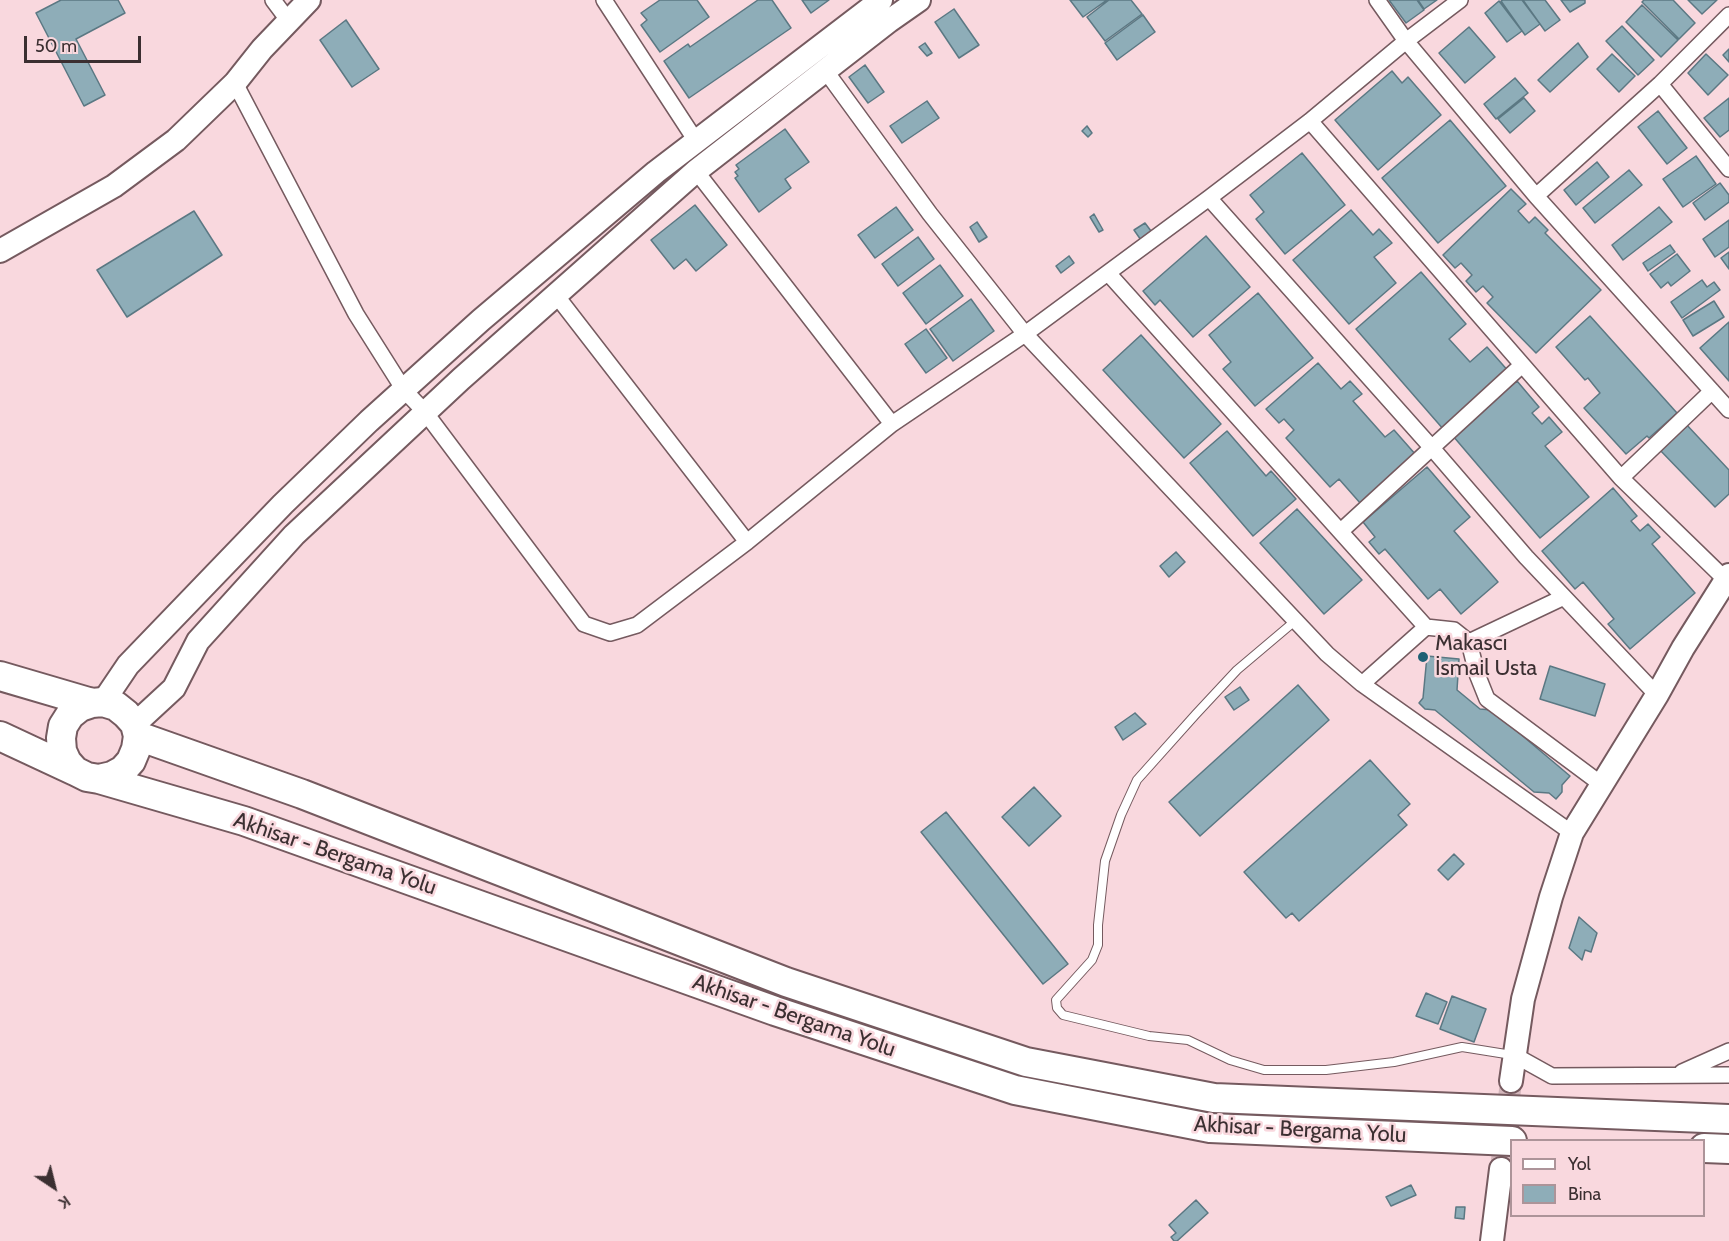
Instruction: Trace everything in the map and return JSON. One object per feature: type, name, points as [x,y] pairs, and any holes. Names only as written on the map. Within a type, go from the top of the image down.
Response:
[{"type":"highway","name":"Akhisar - Bergama Yolu","points":[[0,676],[116,706],[126,714],[136,730],[786,982],[1026,1062],[1214,1098],[1729,1119]]},
{"type":"highway","points":[[97,702],[80,707],[70,715],[62,732],[62,751],[67,762],[87,775],[112,777],[131,761],[136,749],[136,730]]},
{"type":"highway","name":"Akhisar - Bergama Yolu","points":[[0,736],[87,775],[244,821],[775,1011],[1015,1090],[1210,1128],[1510,1141]]},
{"type":"highway","points":[[1705,1148],[1729,1149]]},
{"type":"main road","points":[[0,251],[114,186],[176,140],[235,83],[288,20],[309,0]]},
{"type":"main road","points":[[97,702],[128,665],[283,504],[481,320],[696,141],[881,0]]},
{"type":"main road","points":[[136,730],[174,688],[198,641],[294,535],[425,412],[696,171],[919,0]]},
{"type":"main road","points":[[1511,1082],[1523,999],[1551,897],[1572,833],[1727,578]]},
{"type":"main road","points":[[1492,1241],[1501,1169]]},
{"type":"street","points":[[273,0],[288,20]]},
{"type":"street","points":[[604,0],[696,141]]},
{"type":"street","points":[[1377,0],[1406,41],[1536,196],[1729,410]]},
{"type":"street","points":[[235,83],[356,314],[404,390],[425,412],[584,624],[610,633],[637,624],[747,542],[892,424],[1026,334],[1209,198],[1310,121],[1406,41],[1460,0]]},
{"type":"street","points":[[1536,196],[1660,84],[1729,15]]},
{"type":"street","points":[[825,70],[930,214],[1026,334],[1326,654],[1362,684],[1572,833]]},
{"type":"street","points":[[1660,84],[1729,169]]},
{"type":"street","points":[[1310,121],[1621,478],[1727,578]]},
{"type":"street","points":[[696,171],[892,424]]},
{"type":"street","points":[[1209,198],[1526,557],[1657,695]]},
{"type":"street","points":[[1108,273],[1426,627],[1454,630],[1469,642],[1477,674],[1487,699],[1601,784]]},
{"type":"street","points":[[556,295],[747,542]]},
{"type":"street","points":[[1341,531],[1522,365]]},
{"type":"street","points":[[1621,478],[1712,391]]},
{"type":"street","points":[[1469,642],[1564,597]]},
{"type":"street","points":[[1362,684],[1426,627]]},
{"type":"street","points":[[1677,1074],[1729,1051]]},
{"type":"street","points":[[1516,1056],[1552,1076],[1729,1075]]},
{"type":"lane","points":[[1295,621],[1238,670],[1137,780],[1121,815],[1105,861],[1098,945],[1092,960],[1056,1000],[1057,1008],[1064,1015],[1149,1036],[1188,1040],[1230,1060],[1264,1070],[1326,1070],[1394,1062],[1462,1047],[1516,1056]]},
{"type":"building","points":[[61,0],[118,0],[125,13],[76,39],[105,95],[84,106],[36,13]]},
{"type":"building","points":[[660,0],[697,0],[709,17],[660,52],[641,25],[647,20],[641,13]]},
{"type":"building","points":[[758,0],[772,0],[791,28],[689,98],[664,61],[688,44],[690,47]]},
{"type":"building","points":[[802,0],[829,0],[811,13]]},
{"type":"building","points":[[1070,0],[1107,0],[1083,17]]},
{"type":"building","points":[[1109,0],[1131,0],[1142,14],[1105,41],[1087,17]]},
{"type":"building","points":[[1389,0],[1417,0],[1424,10],[1406,23]]},
{"type":"building","points":[[1418,0],[1437,0],[1424,9]]},
{"type":"building","points":[[1522,0],[1540,24],[1525,35],[1501,1]]},
{"type":"building","points":[[1523,0],[1545,0],[1560,20],[1545,31]]},
{"type":"building","points":[[1561,0],[1585,0],[1585,3],[1570,12]]},
{"type":"building","points":[[1644,0],[1673,0],[1695,23],[1679,39],[1642,2]]},
{"type":"building","points":[[1688,0],[1717,0],[1702,14]]},
{"type":"building","points":[[1499,1],[1522,31],[1507,42],[1485,13]]},
{"type":"building","points":[[1642,5],[1678,40],[1661,57],[1626,22]]},
{"type":"building","points":[[954,9],[979,45],[959,58],[935,22]]},
{"type":"building","points":[[1143,15],[1155,32],[1117,60],[1105,43]]},
{"type":"building","points":[[346,20],[379,69],[352,87],[320,40]]},
{"type":"building","points":[[1622,26],[1654,60],[1638,75],[1606,41]]},
{"type":"building","points":[[1469,27],[1495,57],[1465,83],[1439,53]]},
{"type":"building","points":[[925,43],[932,53],[927,56],[919,47]]},
{"type":"building","points":[[1578,43],[1588,57],[1550,92],[1538,80]]},
{"type":"building","points":[[1729,49],[1729,62],[1723,55]]},
{"type":"building","points":[[1612,54],[1635,76],[1619,92],[1597,69]]},
{"type":"building","points":[[1706,54],[1728,75],[1708,95],[1688,73]]},
{"type":"building","points":[[865,65],[884,92],[868,103],[849,77]]},
{"type":"building","points":[[1392,71],[1402,83],[1408,77],[1441,115],[1378,170],[1335,120]]},
{"type":"building","points":[[1515,78],[1528,93],[1496,119],[1484,104]]},
{"type":"building","points":[[1524,98],[1535,111],[1510,133],[1498,119]]},
{"type":"building","points":[[1729,98],[1729,130],[1720,137],[1704,118]]},
{"type":"building","points":[[927,101],[939,118],[902,143],[890,126]]},
{"type":"building","points":[[1658,111],[1687,148],[1667,164],[1638,127]]},
{"type":"building","points":[[1450,120],[1506,186],[1438,243],[1382,178]]},
{"type":"building","points":[[1087,126],[1092,133],[1088,137],[1082,131]]},
{"type":"building","points":[[785,129],[809,162],[785,179],[791,188],[759,212],[735,178],[738,176],[735,172],[739,169],[736,165]]},
{"type":"building","points":[[1302,153],[1345,205],[1285,254],[1256,219],[1264,212],[1250,195]]},
{"type":"building","points":[[1696,156],[1716,184],[1683,207],[1663,179]]},
{"type":"building","points":[[1597,162],[1609,177],[1576,205],[1564,190]]},
{"type":"building","points":[[1629,170],[1642,185],[1595,223],[1583,208]]},
{"type":"building","points":[[1720,183],[1729,195],[1729,202],[1705,220],[1693,203]]},
{"type":"building","points":[[1511,189],[1526,204],[1518,211],[1529,223],[1535,217],[1548,230],[1545,233],[1601,290],[1536,353],[1487,303],[1493,297],[1483,286],[1476,292],[1466,281],[1472,275],[1461,263],[1455,268],[1443,255]]},
{"type":"building","points":[[695,205],[727,245],[696,271],[686,259],[674,269],[651,240]]},
{"type":"building","points":[[896,207],[913,230],[875,258],[858,235]]},
{"type":"building","points":[[1659,207],[1672,222],[1623,260],[1612,245]]},
{"type":"building","points":[[1351,210],[1373,235],[1379,229],[1392,243],[1374,257],[1396,283],[1349,324],[1293,260]]},
{"type":"building","points":[[194,211],[222,255],[127,317],[97,270]]},
{"type":"building","points":[[1094,214],[1103,230],[1099,232],[1090,217]]},
{"type":"building","points":[[1729,220],[1729,247],[1715,257],[1703,239]]},
{"type":"building","points":[[977,222],[987,237],[979,242],[970,227]]},
{"type":"building","points":[[1145,223],[1154,235],[1143,243],[1134,230]]},
{"type":"building","points":[[1206,236],[1250,287],[1193,337],[1160,300],[1155,305],[1143,291]]},
{"type":"building","points":[[918,237],[934,259],[898,286],[882,264]]},
{"type":"building","points":[[1670,245],[1675,252],[1648,271],[1643,263]]},
{"type":"building","points":[[1729,252],[1729,269],[1721,258]]},
{"type":"building","points":[[1677,254],[1690,271],[1671,286],[1668,282],[1661,288],[1650,274]]},
{"type":"building","points":[[1069,256],[1074,263],[1061,273],[1056,266]]},
{"type":"building","points":[[940,265],[963,296],[926,324],[903,293]]},
{"type":"building","points":[[1421,272],[1466,324],[1449,339],[1470,362],[1487,347],[1510,373],[1444,430],[1356,329]]},
{"type":"building","points":[[1702,280],[1707,287],[1714,282],[1720,290],[1682,318],[1671,302]]},
{"type":"building","points":[[1258,293],[1313,358],[1255,406],[1223,369],[1231,362],[1209,335]]},
{"type":"building","points":[[971,299],[994,331],[953,361],[930,329]]},
{"type":"building","points":[[1714,301],[1724,317],[1693,336],[1683,320]]},
{"type":"building","points":[[1590,316],[1677,413],[1649,438],[1647,436],[1626,454],[1584,408],[1600,393],[1588,378],[1585,380],[1556,347]]},
{"type":"building","points":[[1729,322],[1729,381],[1700,348]]},
{"type":"building","points":[[926,329],[947,358],[926,373],[905,344]]},
{"type":"building","points":[[1141,335],[1221,424],[1184,458],[1103,370]]},
{"type":"building","points":[[1318,363],[1341,389],[1350,381],[1362,394],[1353,401],[1385,437],[1394,430],[1416,455],[1361,504],[1339,479],[1330,487],[1286,438],[1294,430],[1284,419],[1279,423],[1266,409]]},
{"type":"building","points":[[1517,381],[1539,407],[1532,413],[1542,424],[1549,417],[1562,432],[1545,446],[1589,497],[1540,538],[1453,436]]},
{"type":"building","points":[[1685,423],[1729,470],[1729,494],[1715,507],[1658,448]]},
{"type":"building","points":[[1227,431],[1266,476],[1271,471],[1296,499],[1253,536],[1190,463]]},
{"type":"building","points":[[1427,467],[1470,517],[1454,531],[1498,582],[1461,614],[1440,589],[1428,599],[1385,549],[1379,554],[1369,542],[1375,537],[1363,522]]},
{"type":"building","points":[[1613,488],[1637,516],[1631,521],[1640,531],[1648,524],[1660,537],[1652,544],[1695,593],[1630,649],[1608,624],[1614,619],[1583,582],[1575,589],[1542,551]]},
{"type":"building","points":[[1297,509],[1362,580],[1324,614],[1260,543]]},
{"type":"building","points":[[1176,552],[1185,562],[1169,577],[1160,566]]},
{"type":"building","points":[[1427,656],[1459,659],[1457,690],[1480,709],[1492,710],[1570,776],[1562,785],[1562,792],[1556,799],[1549,793],[1534,792],[1435,710],[1425,709],[1419,703],[1423,698]]},
{"type":"building","points":[[1550,666],[1605,684],[1595,716],[1540,699]]},
{"type":"building","points":[[1298,685],[1329,720],[1200,836],[1169,802]]},
{"type":"building","points":[[1240,687],[1249,700],[1234,710],[1225,697]]},
{"type":"building","points":[[1135,713],[1146,724],[1123,740],[1115,727]]},
{"type":"building","points":[[1370,760],[1410,804],[1398,815],[1407,825],[1299,921],[1292,913],[1286,918],[1244,872]]},
{"type":"building","points":[[1034,787],[1061,816],[1029,846],[1002,817]]},
{"type":"building","points":[[946,812],[1068,964],[1043,984],[921,832]]},
{"type":"building","points":[[1454,854],[1464,864],[1448,880],[1438,870]]},
{"type":"building","points":[[1579,917],[1597,933],[1591,952],[1585,950],[1582,960],[1569,948]]},
{"type":"building","points":[[1426,993],[1447,1002],[1438,1024],[1416,1016]]},
{"type":"building","points":[[1452,996],[1486,1009],[1474,1042],[1440,1029]]},
{"type":"building","points":[[1411,1185],[1416,1195],[1391,1206],[1386,1197]]},
{"type":"building","points":[[1196,1200],[1208,1213],[1177,1241],[1174,1241],[1171,1237],[1176,1233],[1169,1225]]},
{"type":"building","points":[[1456,1207],[1465,1207],[1464,1219],[1455,1218]]},
{"type":"tunnel","points":[[1501,1169],[1511,1081]]},
{"type":"place","name":"Makascı İsmail Usta","points":[[1423,657]]}]
